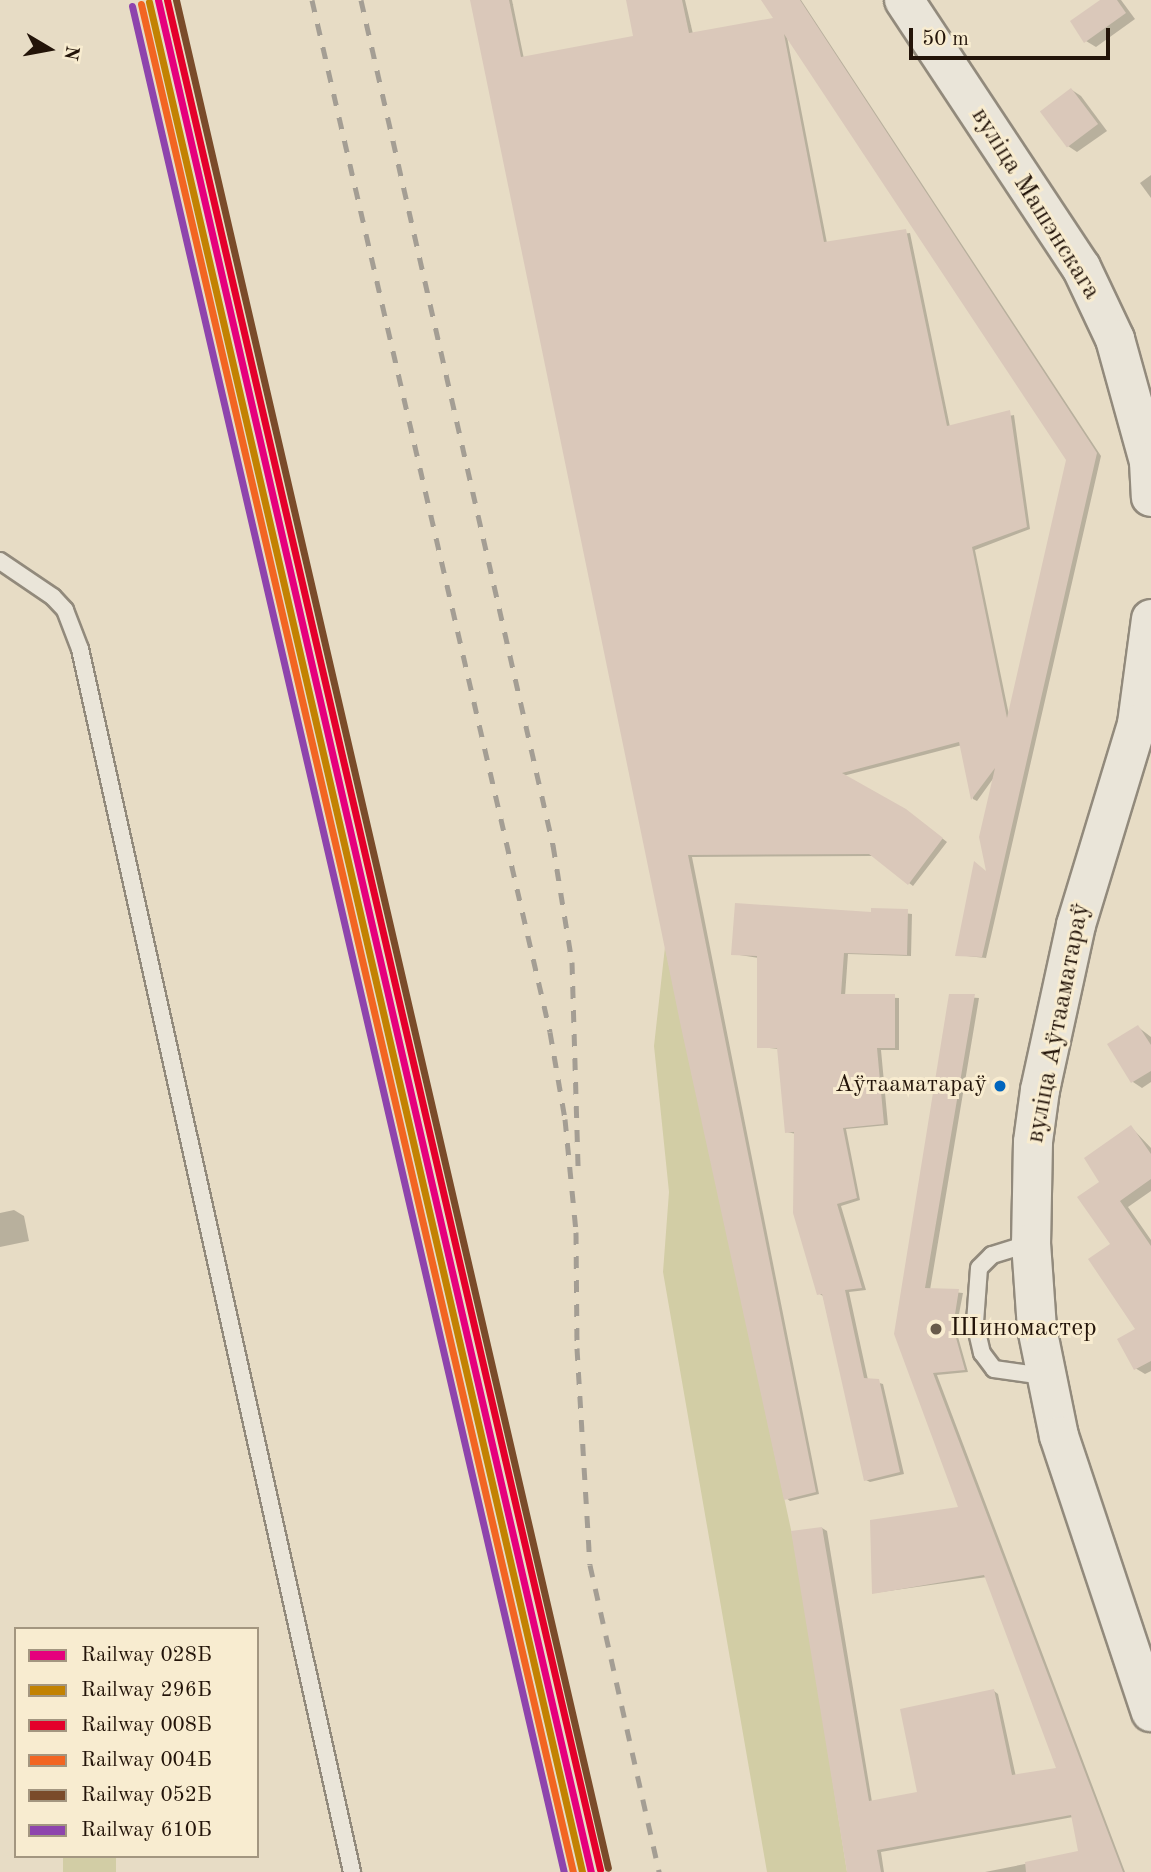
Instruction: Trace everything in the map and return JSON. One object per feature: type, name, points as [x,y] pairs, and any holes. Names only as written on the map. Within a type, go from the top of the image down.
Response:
[{"type":"main road","name":"вуліца Машэнскага","points":[[904,0],[1081,267],[1115,339],[1150,480]]},
{"type":"main road","name":"вуліца Аўтааматараў","points":[[1151,619],[1137,724],[1076,925],[1040,1090],[1033,1142],[1031,1242],[1044,1376],[1078,1501],[1151,1712]]},
{"type":"lane","points":[[0,561],[53,597],[74,628],[80,649],[352,1872]]},
{"type":"lane","points":[[1031,1242],[992,1255],[979,1268],[975,1323],[982,1353],[994,1369],[1044,1376]]},
{"type":"shaded area","points":[[665,947],[798,1562],[847,1872],[767,1872],[663,1272],[669,1192],[654,1046]]},
{"type":"shaded area","points":[[63,1858],[116,1858],[116,1872],[63,1872]]},
{"type":"building","points":[[470,0],[509,0],[521,57],[633,36],[626,0],[682,0],[689,33],[773,18],[761,0],[800,0],[1097,453],[982,957],[955,956],[974,861],[986,871],[979,837],[995,768],[971,800],[959,742],[842,773],[906,809],[943,838],[908,885],[869,854],[688,855],[816,1492],[784,1500],[681,1027]],"holes":[[[784,34],[1066,460],[1007,718],[972,547],[1027,527],[1010,410],[947,426],[906,229],[824,242]]]},
{"type":"building","points":[[1100,0],[1117,0],[1126,13],[1084,43],[1070,21]]},
{"type":"building","points":[[1071,88],[1098,124],[1067,147],[1040,111]]},
{"type":"building","points":[[735,903],[871,912],[871,908],[908,909],[907,955],[844,953],[841,994],[895,994],[895,1048],[877,1048],[884,1124],[843,1128],[857,1198],[837,1204],[862,1288],[845,1290],[864,1378],[879,1379],[900,1472],[864,1481],[822,1294],[817,1295],[793,1213],[794,1132],[785,1133],[777,1048],[757,1048],[757,956],[731,955]]},
{"type":"building","points":[[949,994],[975,994],[925,1288],[959,1289],[953,1327],[965,1370],[933,1373],[1123,1872],[1026,1872],[1025,1862],[1078,1851],[1071,1815],[877,1850],[881,1872],[847,1872],[791,1531],[822,1527],[869,1801],[917,1792],[900,1709],[994,1689],[1012,1775],[1056,1768],[984,1575],[872,1594],[870,1520],[958,1507],[894,1334]]},
{"type":"building","points":[[1138,1025],[1151,1045],[1151,1071],[1131,1083],[1107,1044]]},
{"type":"building","points":[[1131,1125],[1151,1154],[1151,1179],[1120,1201],[1151,1246],[1151,1361],[1134,1370],[1117,1339],[1135,1329],[1088,1259],[1110,1244],[1077,1197],[1099,1182],[1084,1158]]},
{"type":"railway","points":[[312,0],[550,1032],[565,1119],[576,1232],[577,1348],[590,1565],[659,1872]]},
{"type":"railway","points":[[361,0],[553,845],[572,962],[578,1170]]},
{"type":"rail line","name":"028Б","points":[[158,0],[591,1872]]},
{"type":"rail line","name":"008Б","points":[[167,0],[600,1870]]},
{"type":"rail line","name":"052Б","points":[[176,0],[608,1868]]},
{"type":"rail line","name":"296Б","points":[[149,2],[582,1872]]},
{"type":"rail line","name":"004Б","points":[[141,4],[573,1872]]},
{"type":"rail line","name":"610Б","points":[[132,6],[564,1872]]},
{"type":"place","name":"Аўтааматараў","points":[[1000,1086]]},
{"type":"place","name":"Шиномастер","points":[[936,1329]]}]
